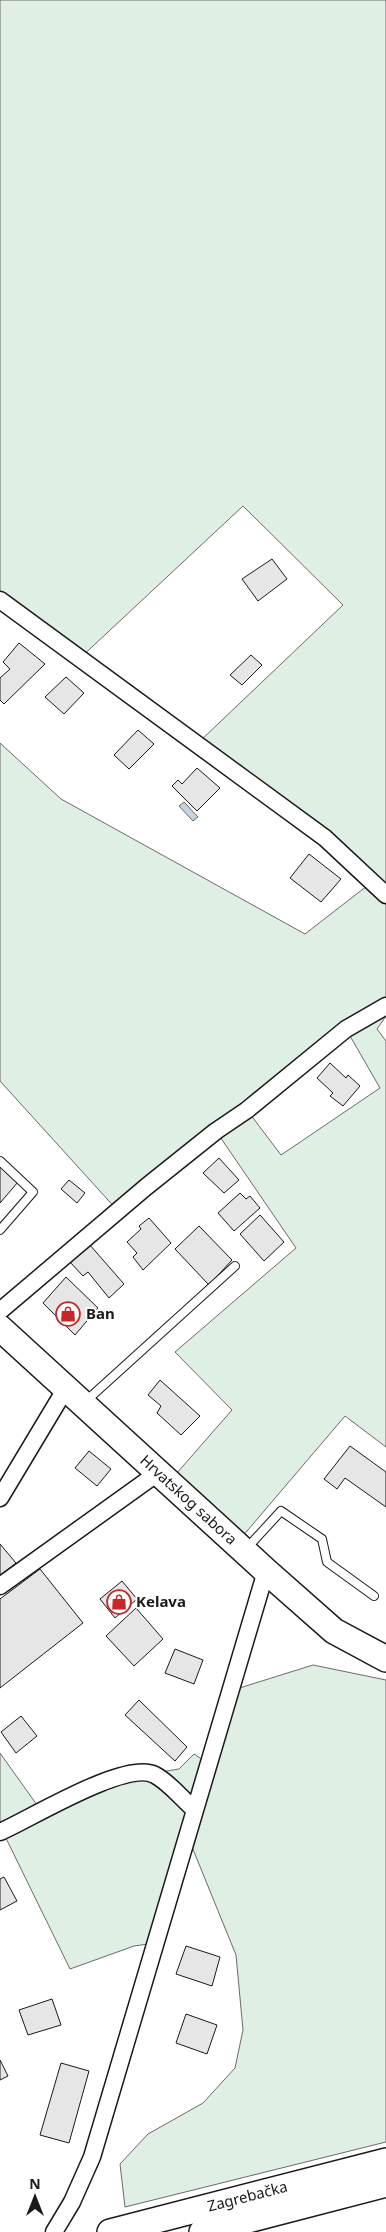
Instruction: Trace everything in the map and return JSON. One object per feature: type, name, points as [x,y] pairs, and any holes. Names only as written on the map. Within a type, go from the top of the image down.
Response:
[{"type":"main road","name":"Hrvatskog sabora","points":[[0,1328],[244,1552],[334,1631],[386,1659]]},
{"type":"main road","name":"Zagrebačka","points":[[110,2232],[386,2161]]},
{"type":"main road","name":"Zagrebačka","points":[[202,2232],[386,2184]]},
{"type":"street","points":[[0,600],[325,838],[386,895]]},
{"type":"street","points":[[0,1311],[146,1187],[216,1131],[247,1110],[346,1029],[386,1006]]},
{"type":"street","points":[[0,1498],[74,1396]]},
{"type":"street","points":[[0,1586],[159,1472]]},
{"type":"street","points":[[54,2232],[72,2202],[92,2156],[266,1571]]},
{"type":"street","points":[[0,1832],[98,1783],[136,1773],[154,1774],[195,1810]]},
{"type":"lane","points":[[0,1161],[33,1192],[0,1230]]},
{"type":"lane","points":[[74,1396],[235,1266]]},
{"type":"lane","points":[[244,1552],[281,1511],[322,1539],[327,1562],[374,1596]]},
{"type":"green space","points":[[0,0],[386,0],[386,1016],[377,1029],[386,1041],[386,1447],[345,1416],[236,1544],[169,1482],[232,1410],[175,1352],[296,1248],[216,1131],[118,1211],[0,1081],[0,743],[61,799],[305,934],[372,882],[199,742],[343,605],[243,506],[78,660],[0,600]],"holes":[[[346,1029],[380,1088],[281,1155],[247,1110]]]},
{"type":"green space","points":[[313,1665],[386,1680],[386,2142],[125,2207],[120,2164],[148,2134],[203,2103],[235,2068],[243,2030],[236,1955],[188,1837],[156,1943],[134,1946],[70,1969],[0,1826],[0,1753],[42,1812],[111,1780],[179,1769],[194,1754],[209,1764],[230,1691]]},
{"type":"shaded area","points":[[184,802],[198,817],[193,821],[179,806]]},
{"type":"building","points":[[272,559],[287,579],[258,601],[242,579]]},
{"type":"building","points":[[19,643],[45,664],[4,704],[0,700],[0,678],[10,669],[3,662]]},
{"type":"building","points":[[251,655],[262,665],[242,685],[230,675]]},
{"type":"building","points":[[66,677],[84,693],[64,714],[45,697]]},
{"type":"building","points":[[138,730],[154,744],[129,769],[114,755]]},
{"type":"building","points":[[197,768],[220,788],[197,811],[172,786],[178,780],[182,784]]},
{"type":"building","points":[[309,854],[341,879],[321,902],[290,878]]},
{"type":"building","points":[[330,1063],[346,1078],[348,1075],[360,1086],[343,1106],[330,1096],[333,1093],[317,1078]]},
{"type":"building","points":[[219,1158],[239,1180],[224,1193],[203,1173]]},
{"type":"building","points":[[0,1165],[18,1182],[0,1203]]},
{"type":"building","points":[[69,1180],[85,1193],[77,1203],[61,1189]]},
{"type":"building","points":[[240,1193],[246,1199],[250,1196],[260,1208],[234,1231],[218,1213]]},
{"type":"building","points":[[260,1215],[284,1242],[264,1261],[240,1234]]},
{"type":"building","points":[[149,1218],[171,1243],[143,1270],[133,1257],[137,1253],[127,1242],[141,1229],[139,1226]]},
{"type":"building","points":[[199,1226],[232,1260],[209,1285],[175,1249]]},
{"type":"building","points":[[89,1244],[124,1284],[109,1298],[88,1272],[83,1276],[69,1261]]},
{"type":"building","points":[[66,1277],[98,1308],[75,1335],[43,1303]]},
{"type":"building","points":[[160,1380],[200,1416],[181,1435],[157,1413],[161,1406],[148,1395]]},
{"type":"building","points":[[350,1446],[386,1472],[386,1507],[345,1478],[337,1489],[324,1479]]},
{"type":"building","points":[[89,1451],[111,1469],[97,1486],[75,1468]]},
{"type":"building","points":[[0,1544],[16,1563],[0,1576]]},
{"type":"building","points":[[40,1569],[83,1623],[0,1688],[0,1599]]},
{"type":"building","points":[[122,1581],[137,1599],[115,1618],[100,1599]]},
{"type":"building","points":[[136,1608],[163,1639],[134,1666],[106,1636]]},
{"type":"building","points":[[175,1649],[203,1660],[194,1684],[165,1673]]},
{"type":"building","points":[[139,1700],[187,1747],[175,1761],[125,1715]]},
{"type":"building","points":[[21,1716],[37,1736],[16,1753],[1,1732]]},
{"type":"building","points":[[4,1877],[17,1901],[0,1910],[0,1879]]},
{"type":"building","points":[[186,1946],[220,1957],[212,1986],[176,1974]]},
{"type":"building","points":[[52,1999],[61,2025],[28,2035],[19,2010]]},
{"type":"building","points":[[186,2014],[217,2025],[207,2054],[176,2043]]},
{"type":"building","points":[[0,2060],[8,2076],[0,2080]]},
{"type":"building","points":[[61,2063],[89,2071],[69,2143],[40,2135]]},
{"type":"place","name":"Ban","points":[[68,1314]]},
{"type":"place","name":"Kelava","points":[[119,1602]]}]
